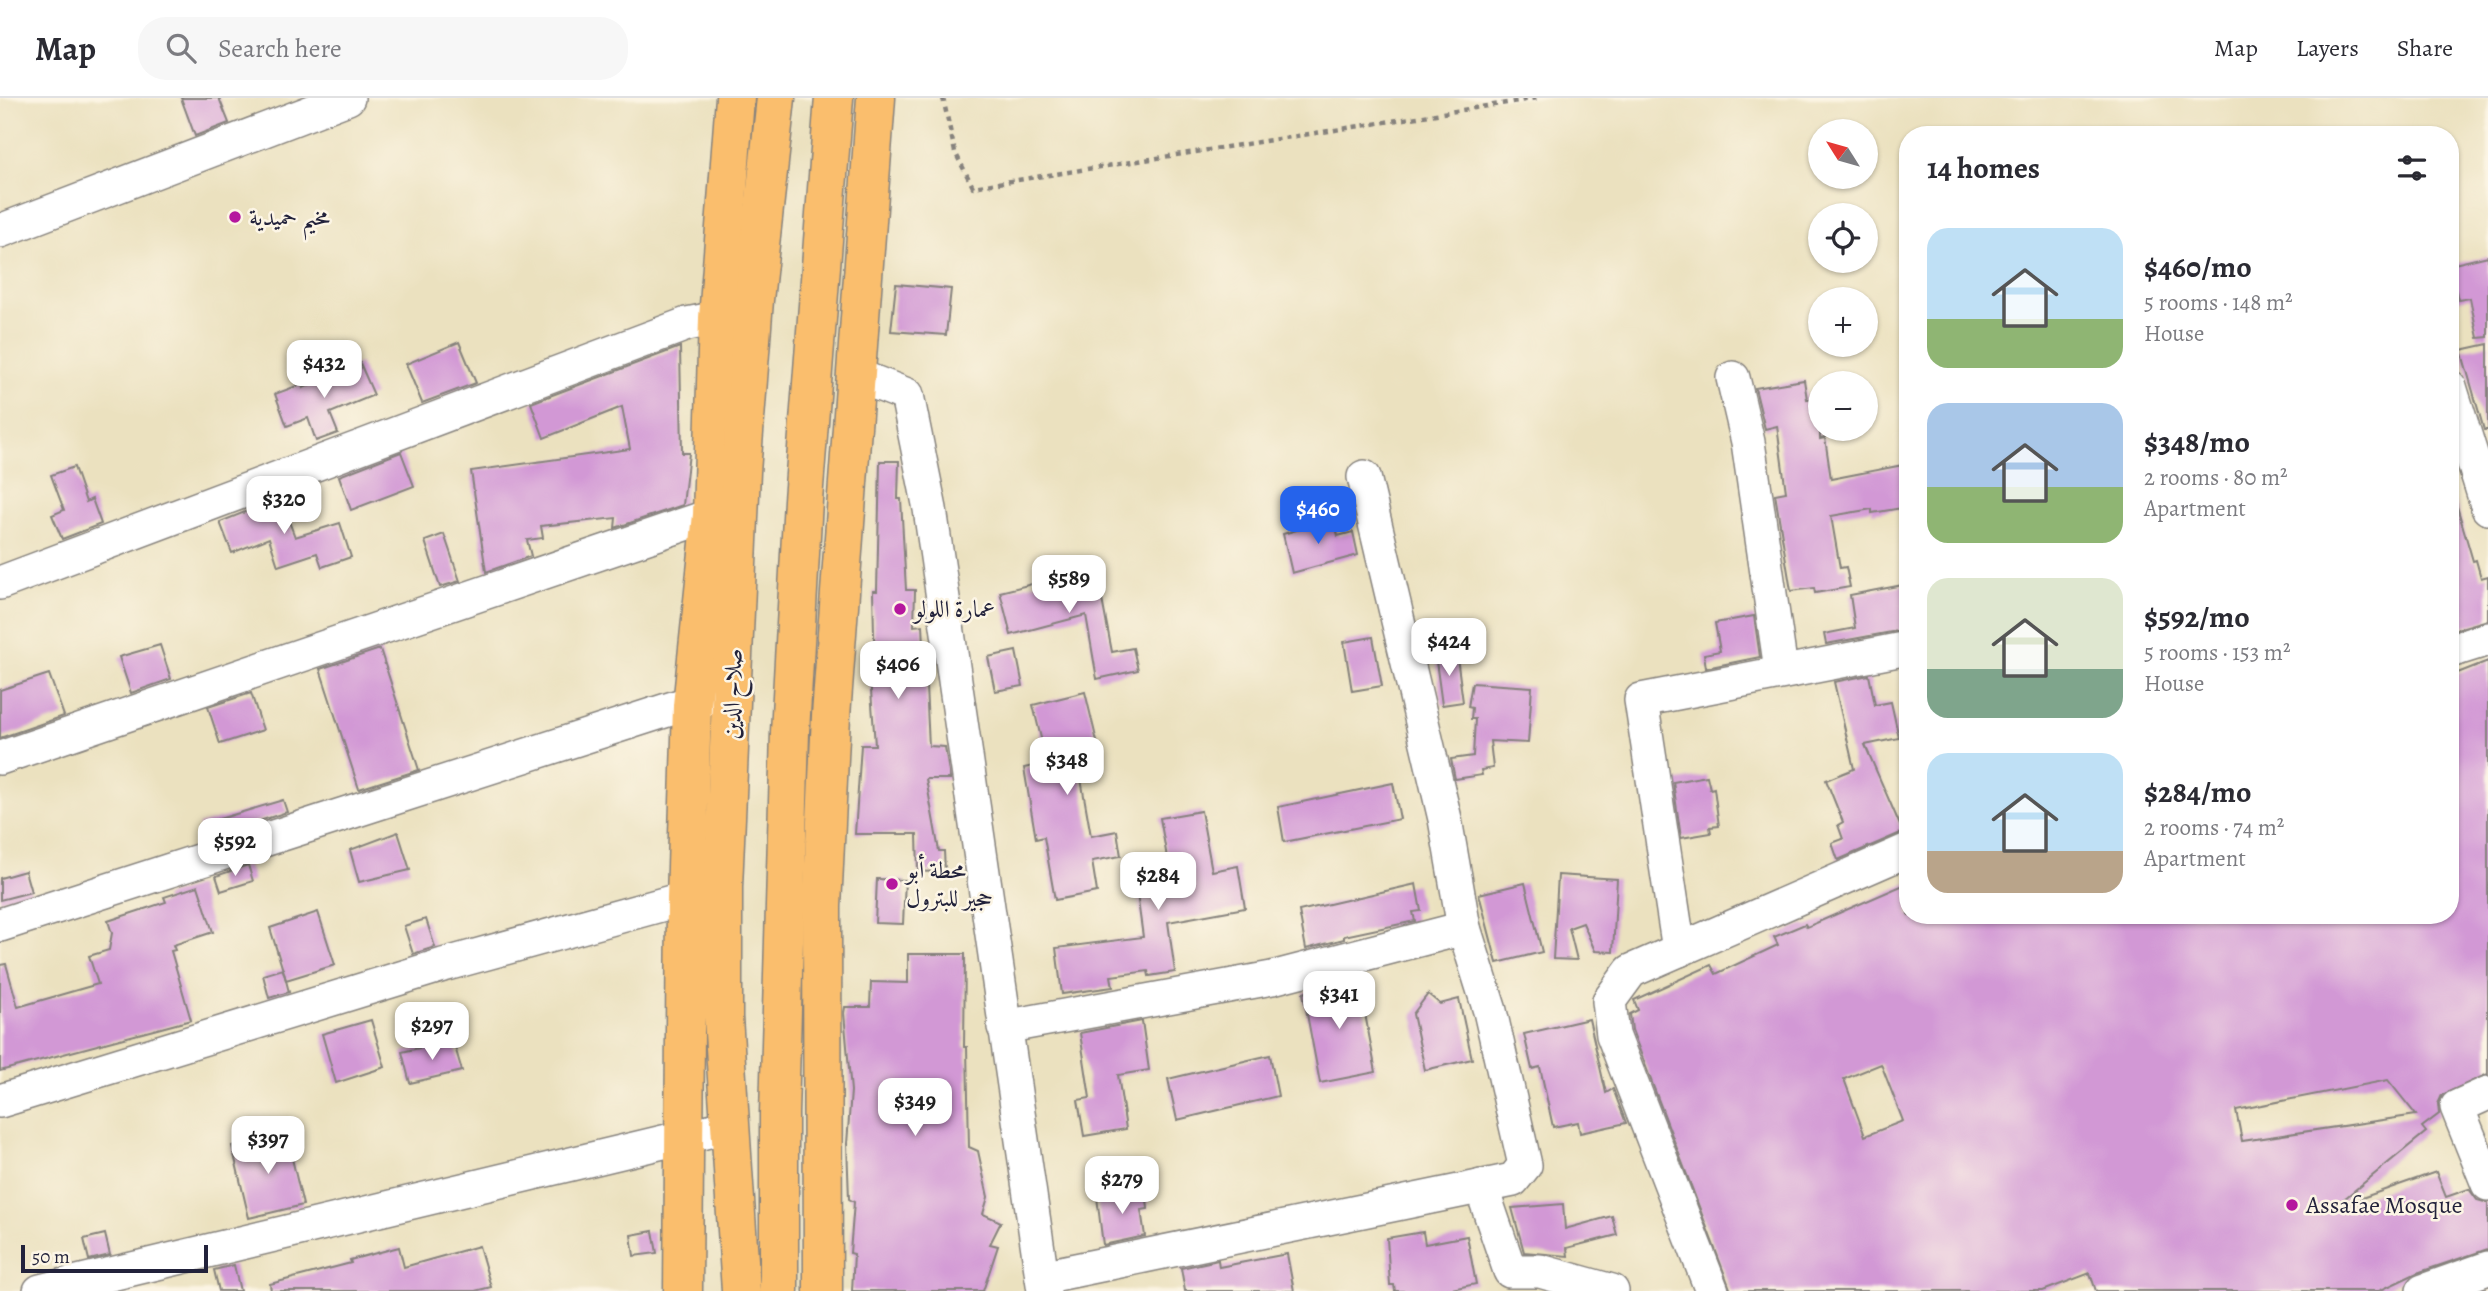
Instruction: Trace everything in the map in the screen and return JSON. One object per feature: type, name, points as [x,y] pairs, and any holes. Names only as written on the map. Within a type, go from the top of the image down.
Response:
[{"type":"main road","points":[[683,1291],[685,899],[692,702],[712,515],[718,318],[735,98]]},
{"type":"main road","name":"صلاح الدين","points":[[741,1291],[723,1017],[723,887],[741,472],[754,300],[776,98]]},
{"type":"main road","points":[[779,1291],[779,1114],[790,732],[803,500],[834,98]]},
{"type":"main road","points":[[823,1291],[822,907],[831,716],[858,376],[876,98]]},
{"type":"street","points":[[0,231],[348,98]]},
{"type":"street","points":[[0,583],[687,324],[718,318]]},
{"type":"street","points":[[858,376],[907,395],[930,509],[1043,1284],[1513,1180],[1525,1164],[1490,1011],[1464,928],[1446,819],[1364,477]]},
{"type":"street","points":[[1733,378],[1748,442],[1781,670]]},
{"type":"street","points":[[2459,416],[2488,508]]},
{"type":"street","points":[[0,758],[712,515]]},
{"type":"street","points":[[2459,648],[2488,639]]},
{"type":"street","points":[[1679,950],[1641,700],[1781,670],[1899,650]]},
{"type":"street","points":[[0,925],[692,702],[732,694]]},
{"type":"street","points":[[1712,1291],[1613,1035],[1609,1001],[1631,971],[1899,854]]},
{"type":"street","points":[[0,1101],[443,965],[723,887]]},
{"type":"street","points":[[1004,1027],[1272,978],[1464,928]]},
{"type":"street","points":[[2488,1093],[2457,1107],[2488,1184]]},
{"type":"street","points":[[40,1291],[730,1126]]},
{"type":"street","points":[[1481,1186],[1510,1272],[1540,1271],[1612,1291]]},
{"type":"street","points":[[2423,1291],[2488,1268]]},
{"type":"path","points":[[943,98],[954,152],[973,187],[1538,98]]},
{"type":"building","points":[[181,98],[219,98],[229,123],[195,136]]},
{"type":"building","points":[[2488,256],[2488,337],[2478,338],[2470,298],[2459,300],[2459,263]]},
{"type":"building","points":[[896,284],[951,289],[946,335],[891,331]]},
{"type":"building","points":[[459,342],[476,383],[422,403],[406,364]]},
{"type":"building","points":[[2488,344],[2488,430],[2484,430],[2461,350]]},
{"type":"building","points":[[680,347],[682,453],[689,453],[683,505],[615,528],[616,518],[541,526],[543,538],[527,540],[531,556],[486,572],[471,471],[630,449],[622,407],[544,438],[531,403]]},
{"type":"building","points":[[360,363],[374,395],[330,413],[338,433],[316,441],[308,418],[287,426],[275,394],[302,384],[303,388]]},
{"type":"building","points":[[1804,380],[1808,399],[1808,441],[1825,441],[1831,479],[1899,466],[1899,508],[1872,513],[1872,509],[1831,516],[1840,568],[1846,567],[1850,587],[1815,593],[1814,588],[1791,591],[1775,494],[1786,492],[1777,426],[1765,429],[1755,388]]},
{"type":"building","points":[[401,452],[414,486],[351,510],[339,476]]},
{"type":"building","points":[[880,461],[899,461],[898,499],[901,499],[906,590],[915,590],[914,626],[923,625],[929,746],[945,747],[950,779],[926,779],[939,851],[944,851],[945,871],[918,872],[917,834],[855,834],[861,745],[875,745],[870,677],[875,676],[873,591],[877,591]]},
{"type":"building","points":[[74,467],[86,502],[92,499],[101,524],[62,539],[52,515],[64,510],[51,475]]},
{"type":"building","points":[[280,498],[295,537],[340,523],[351,557],[322,567],[317,553],[278,566],[269,538],[232,553],[220,522]]},
{"type":"building","points":[[2459,513],[2473,561],[2476,560],[2481,578],[2488,576],[2488,620],[2459,628]]},
{"type":"building","points":[[1334,519],[1338,536],[1353,532],[1358,555],[1292,573],[1283,534]]},
{"type":"building","points":[[444,534],[460,581],[440,587],[425,541]]},
{"type":"building","points":[[1096,568],[1112,652],[1133,648],[1138,670],[1097,679],[1086,615],[1011,635],[1000,592]]},
{"type":"building","points":[[1899,586],[1899,631],[1826,644],[1824,634],[1855,628],[1850,595]]},
{"type":"building","points":[[1754,616],[1760,657],[1706,668],[1704,654],[1720,651],[1715,623]]},
{"type":"building","points":[[1373,637],[1382,686],[1352,691],[1344,642]]},
{"type":"building","points":[[160,645],[171,679],[131,693],[119,657]]},
{"type":"building","points":[[380,649],[419,770],[359,789],[320,669]]},
{"type":"building","points":[[1456,650],[1463,702],[1442,705],[1435,654]]},
{"type":"building","points":[[1016,651],[1023,686],[995,691],[988,657]]},
{"type":"building","points":[[2488,661],[2488,1074],[2442,1095],[2438,1104],[2439,1114],[2422,1127],[2426,1132],[2333,1208],[2436,1172],[2446,1197],[2469,1189],[2477,1200],[2488,1203],[2488,1249],[2417,1273],[2379,1291],[2096,1291],[2090,1273],[2043,1291],[1731,1291],[1632,1030],[1630,1014],[1638,1010],[1634,1000],[1711,965],[1716,974],[1778,945],[1774,937],[1805,924],[1807,927],[1899,887],[1899,924],[2459,924],[2459,672]],"holes":[[[1881,1064],[1903,1121],[1865,1136],[1844,1079]],[[2388,1080],[2416,1115],[2242,1141],[2236,1110]]]},
{"type":"building","points":[[49,674],[64,716],[0,738],[0,690]]},
{"type":"building","points":[[1869,675],[1875,705],[1891,702],[1899,738],[1865,745],[1899,823],[1899,834],[1838,860],[1832,843],[1843,839],[1838,825],[1843,822],[1826,780],[1854,769],[1834,682]]},
{"type":"building","points":[[1472,683],[1532,687],[1528,743],[1490,741],[1493,768],[1481,770],[1482,775],[1455,779],[1451,759],[1473,756],[1475,719],[1471,719],[1472,708],[1468,707]]},
{"type":"building","points":[[1085,692],[1100,754],[1078,762],[1091,836],[1117,831],[1121,856],[1092,861],[1097,892],[1055,900],[1044,837],[1036,839],[1024,768],[1047,763],[1033,705]]},
{"type":"building","points":[[251,693],[263,730],[220,744],[208,707]]},
{"type":"building","points":[[1707,776],[1710,789],[1714,788],[1719,826],[1710,827],[1711,833],[1681,838],[1673,782]]},
{"type":"building","points":[[1393,783],[1400,819],[1284,842],[1278,807]]},
{"type":"building","points":[[283,800],[287,812],[203,839],[199,825]]},
{"type":"building","points":[[1201,811],[1212,871],[1238,866],[1245,908],[1168,922],[1175,972],[1149,976],[1148,971],[1111,976],[1113,987],[1062,994],[1056,948],[1143,937],[1136,886],[1171,880],[1160,818]]},
{"type":"building","points":[[398,832],[410,870],[359,882],[350,850]]},
{"type":"building","points":[[248,865],[253,881],[221,891],[216,876]]},
{"type":"building","points":[[25,871],[31,892],[0,900],[0,878]]},
{"type":"building","points":[[1558,875],[1617,879],[1613,952],[1595,951],[1583,923],[1569,928],[1577,960],[1553,959]]},
{"type":"building","points":[[877,879],[905,880],[903,924],[875,923]]},
{"type":"building","points":[[1525,883],[1542,952],[1497,963],[1479,894]]},
{"type":"building","points":[[1416,884],[1421,911],[1413,912],[1415,921],[1344,936],[1344,939],[1306,949],[1299,911]]},
{"type":"building","points":[[198,886],[213,932],[173,945],[175,950],[171,951],[191,1020],[0,1071],[0,965],[6,964],[18,1007],[98,984],[89,956],[109,950],[112,933],[108,921],[166,902],[164,897]]},
{"type":"building","points":[[318,912],[335,965],[286,980],[270,928]]},
{"type":"building","points":[[426,919],[435,947],[413,954],[404,926]]},
{"type":"building","points":[[908,954],[965,954],[964,1047],[967,1047],[969,1147],[978,1151],[988,1197],[983,1214],[1001,1222],[990,1244],[998,1246],[983,1291],[852,1291],[854,1254],[850,1253],[854,1202],[849,1199],[847,1144],[851,1091],[844,1013],[845,1007],[870,1007],[871,982],[908,983]]},
{"type":"building","points":[[283,969],[289,992],[269,998],[263,975]]},
{"type":"building","points":[[1351,977],[1352,983],[1359,982],[1376,1072],[1320,1083],[1303,993],[1311,991],[1310,988]]},
{"type":"building","points":[[1428,994],[1440,1004],[1459,999],[1472,1059],[1425,1070],[1413,1014]]},
{"type":"building","points":[[1589,1019],[1606,1093],[1613,1089],[1626,1123],[1580,1133],[1578,1122],[1553,1127],[1540,1067],[1532,1069],[1524,1034]]},
{"type":"building","points":[[371,1020],[385,1067],[336,1083],[322,1034]]},
{"type":"building","points":[[1142,1021],[1149,1070],[1118,1075],[1126,1129],[1084,1136],[1078,1100],[1090,1098],[1080,1033]]},
{"type":"building","points":[[453,1040],[462,1071],[410,1083],[402,1052]]},
{"type":"building","points":[[1270,1055],[1278,1096],[1177,1120],[1168,1079]]},
{"type":"building","points":[[286,1133],[303,1205],[249,1218],[232,1146]]},
{"type":"building","points":[[1146,1189],[1148,1209],[1141,1210],[1145,1236],[1103,1245],[1097,1197]]},
{"type":"building","points":[[1563,1204],[1565,1229],[1612,1216],[1617,1235],[1567,1248],[1568,1256],[1524,1252],[1512,1208]]},
{"type":"building","points":[[653,1231],[657,1253],[634,1256],[631,1235]]},
{"type":"building","points":[[1423,1232],[1425,1244],[1467,1236],[1476,1284],[1442,1291],[1395,1291],[1394,1285],[1390,1285],[1387,1238]]},
{"type":"building","points":[[105,1234],[110,1255],[89,1260],[84,1239]]},
{"type":"building","points":[[479,1246],[491,1287],[475,1291],[271,1291],[270,1284],[351,1263],[350,1260],[399,1247],[404,1267]]},
{"type":"building","points":[[1287,1254],[1294,1291],[1185,1291],[1181,1268],[1218,1260],[1219,1267]]},
{"type":"building","points":[[234,1265],[240,1291],[219,1291],[214,1270]]},
{"type":"place","name":"مخيم حميدية","points":[[235,217]]},
{"type":"place","name":"عمارة اللولو","points":[[900,609]]},
{"type":"place","name":"محطة أبو حجير للبترول","points":[[892,884]]},
{"type":"place","name":"Assafae Mosque","points":[[2292,1205]]}]
